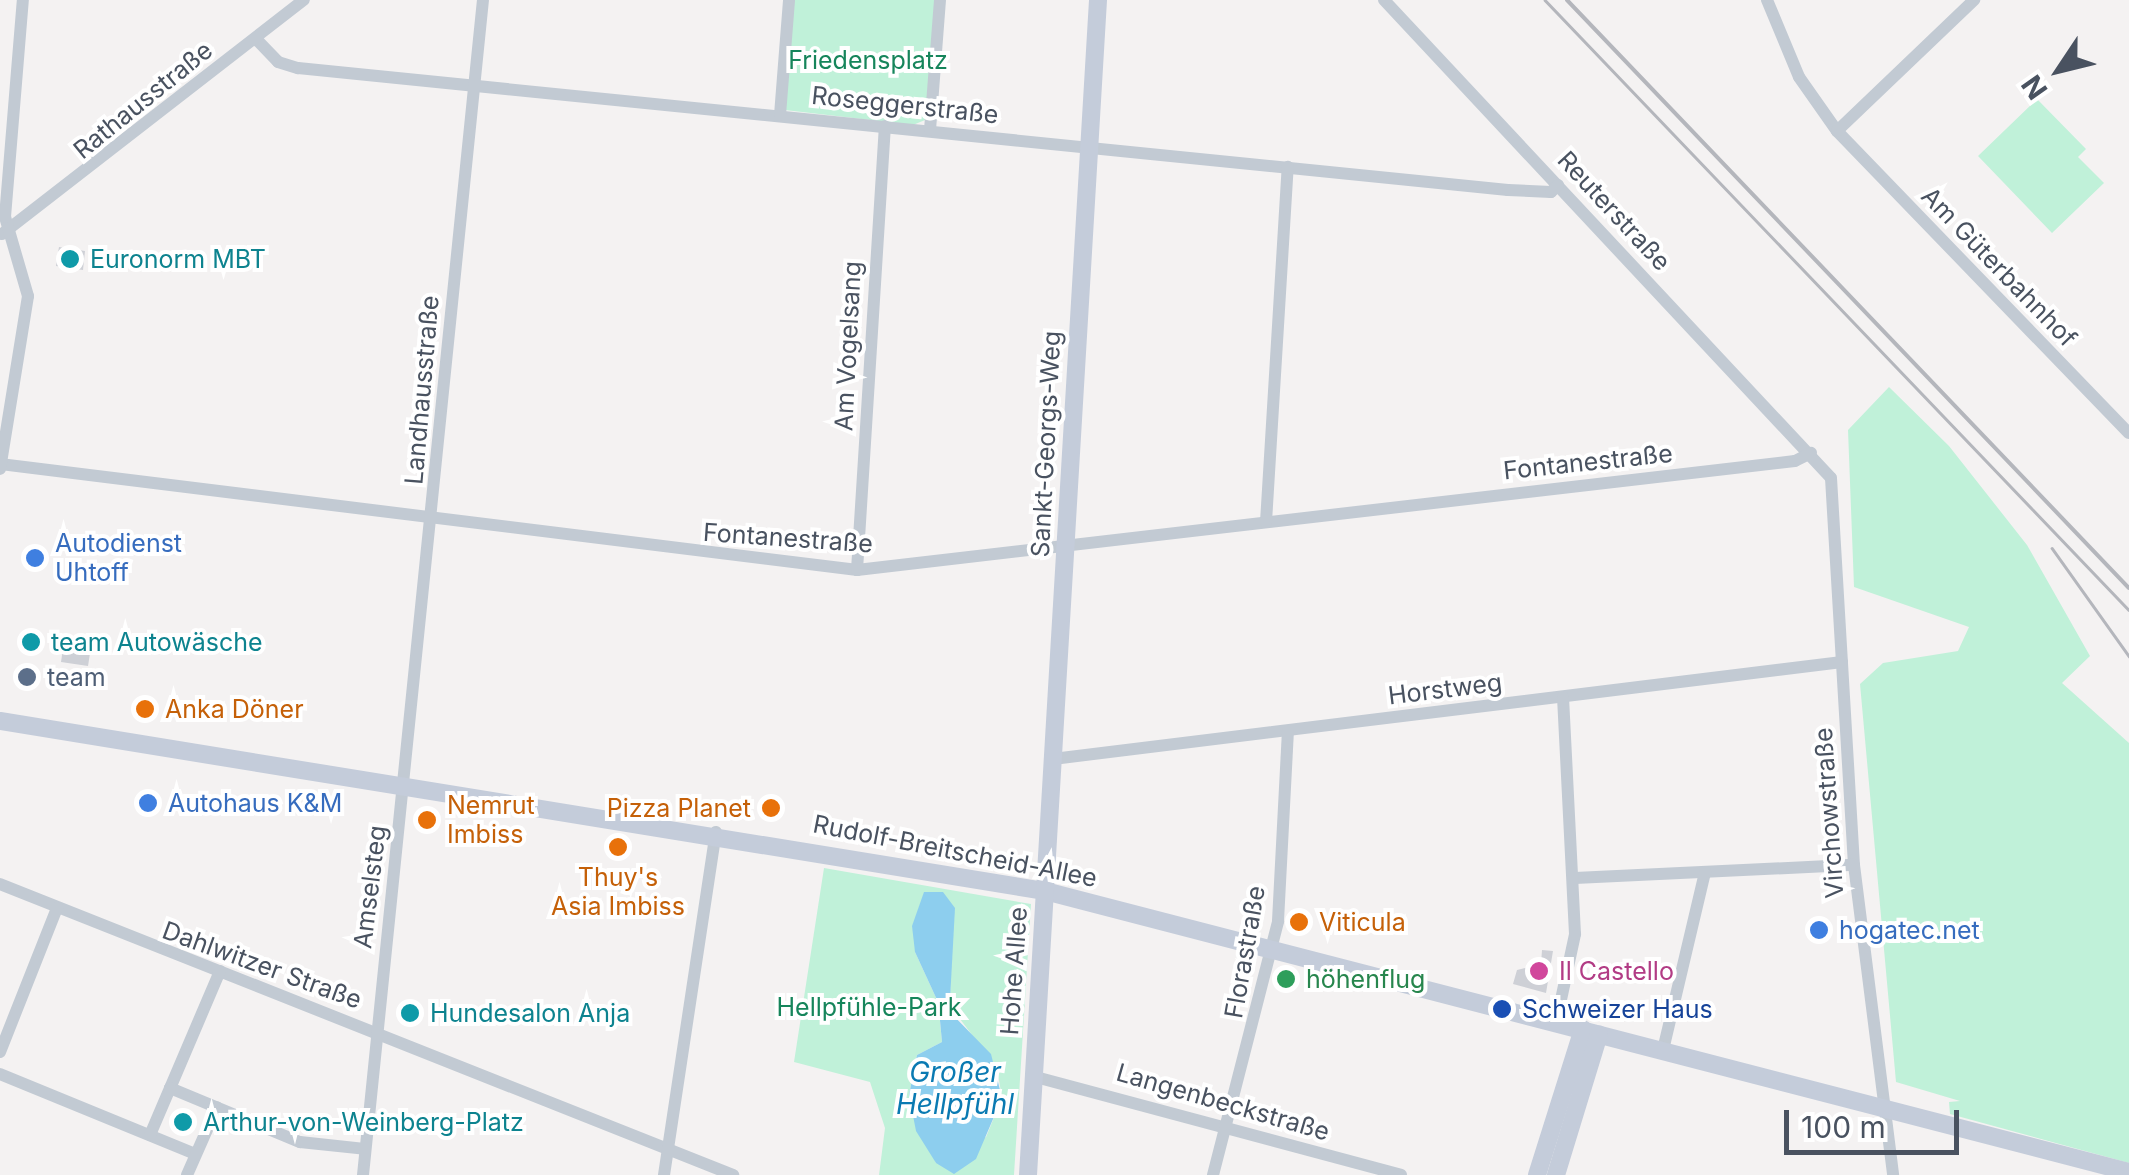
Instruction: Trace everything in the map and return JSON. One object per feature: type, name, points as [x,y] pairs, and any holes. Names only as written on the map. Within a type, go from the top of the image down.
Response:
[{"type":"street","points":[[0,466],[28,296],[4,233],[23,0]]},
{"type":"street","name":"Rathausstraße","points":[[4,233],[304,0]]},
{"type":"street","name":"Landhausstraße","points":[[405,784],[483,0]]},
{"type":"street","points":[[780,115],[790,0]]},
{"type":"street","points":[[930,130],[940,0]]},
{"type":"street","name":"Sankt-Georgs-Weg","points":[[1044,891],[1098,0]]},
{"type":"street","name":"Reuterstraße","points":[[1384,0],[1811,453]]},
{"type":"street","name":"Am Güterbahnhof","points":[[1767,0],[1799,77],[1837,131],[2129,433]]},
{"type":"street","points":[[1837,131],[1974,0]]},
{"type":"street","name":"Roseggerstraße","points":[[256,39],[287,66],[1526,191],[1558,185]]},
{"type":"street","name":"Am Vogelsang","points":[[857,570],[885,126]]},
{"type":"street","points":[[1266,522],[1288,166]]},
{"type":"street","name":"Fontanestraße","points":[[0,466],[857,570],[1811,453]]},
{"type":"street","name":"Virchowstraße","points":[[1811,453],[1833,485],[1854,866],[1893,1175]]},
{"type":"street","name":"Horstweg","points":[[1053,758],[1842,662]]},
{"type":"street","points":[[1556,1022],[1573,950],[1575,878],[1563,697]]},
{"type":"street","name":"Rudolf-Breitscheid-Allee","points":[[0,721],[716,832],[1044,891],[2129,1172]]},
{"type":"street","name":"Florastraße","points":[[1213,1175],[1273,950],[1288,732]]},
{"type":"street","name":"Amselsteg","points":[[363,1175],[375,1031],[405,784]]},
{"type":"street","points":[[664,1175],[716,832]]},
{"type":"street","points":[[1575,878],[1854,866]]},
{"type":"street","points":[[1662,1050],[1705,872]]},
{"type":"street","name":"Dahlwitzer Straße","points":[[0,884],[733,1175]]},
{"type":"street","name":"Hohe Allee","points":[[1028,1175],[1044,891]]},
{"type":"street","points":[[0,1052],[57,908]]},
{"type":"street","points":[[150,1135],[220,971]]},
{"type":"street","points":[[1538,1175],[1591,1032]]},
{"type":"street","points":[[1556,1175],[1591,1032]]},
{"type":"street","points":[[0,1074],[195,1154]]},
{"type":"street","name":"Langenbeckstraße","points":[[1032,1076],[1401,1175]]},
{"type":"street","points":[[170,1088],[300,1142],[365,1149]]},
{"type":"street","points":[[187,1175],[217,1108]]},
{"type":"green space","name":"Friedensplatz","points":[[794,0],[936,0],[925,120],[913,125],[785,110]]},
{"type":"green space","points":[[2037,99],[2086,149],[2078,157],[2104,183],[2052,233],[1978,156]]},
{"type":"green space","points":[[1889,387],[1949,446],[2027,545],[2090,656],[2062,683],[2129,743],[2129,1163],[1950,1114],[1949,1102],[1960,1101],[1896,1082],[1860,684],[1883,663],[1958,651],[1969,627],[1854,587],[1848,430]]},
{"type":"green space","name":"Hellpfühle-Park","points":[[824,868],[1031,904],[1014,1175],[879,1175],[885,1128],[870,1082],[794,1062]],"holes":[[[951,949],[950,1000],[938,1002],[915,952]],[[939,1011],[960,1019],[997,1068],[1002,1098],[986,1137],[936,1163],[909,1095],[917,1055],[942,1042]]]},
{"type":"water","points":[[924,892],[943,892],[955,908],[950,1000],[938,1002],[915,952],[912,926]]},
{"type":"water","name":"Großer Hellpfühl","points":[[946,1008],[991,1054],[1002,1098],[976,1159],[954,1174],[936,1163],[916,1131],[909,1095],[917,1055],[942,1042],[939,1010]]},
{"type":"building","name":"Euronorm MBT","points":[[59,247],[85,251],[83,270],[56,266]]},
{"type":"building","points":[[64,642],[91,647],[88,666],[61,662]]},
{"type":"building","name":"Il Castello","points":[[1542,950],[1553,951],[1546,993],[1513,984],[1517,970],[1541,964]]},
{"type":"waterway","points":[[942,1002],[943,1009]]},
{"type":"tram line","points":[[1545,0],[2129,610]]},
{"type":"tram line","points":[[2052,548],[2129,656]]},
{"type":"railway","points":[[1567,0],[2129,588]]},
{"type":"place","name":"Euronorm MBT","points":[[70,259]]},
{"type":"place","name":"Autodienst Uhtoff","points":[[35,558]]},
{"type":"place","name":"team Autowäsche","points":[[31,642]]},
{"type":"place","name":"team","points":[[27,677]]},
{"type":"place","name":"Anka Döner","points":[[145,709]]},
{"type":"place","name":"Autohaus K&M","points":[[148,803]]},
{"type":"place","name":"Pizza Planet","points":[[771,808]]},
{"type":"place","name":"Nemrut Imbiss","points":[[427,820]]},
{"type":"place","name":"Thuy's Asia Imbiss","points":[[618,847]]},
{"type":"place","name":"Viticula","points":[[1299,922]]},
{"type":"place","name":"hogatec.net","points":[[1819,930]]},
{"type":"place","name":"Il Castello","points":[[1539,971]]},
{"type":"place","name":"höhenflug","points":[[1286,979]]},
{"type":"place","name":"Schweizer Haus","points":[[1502,1009]]},
{"type":"place","name":"Hundesalon Anja","points":[[410,1013]]},
{"type":"place","name":"Arthur-von-Weinberg-Platz","points":[[183,1122]]}]
